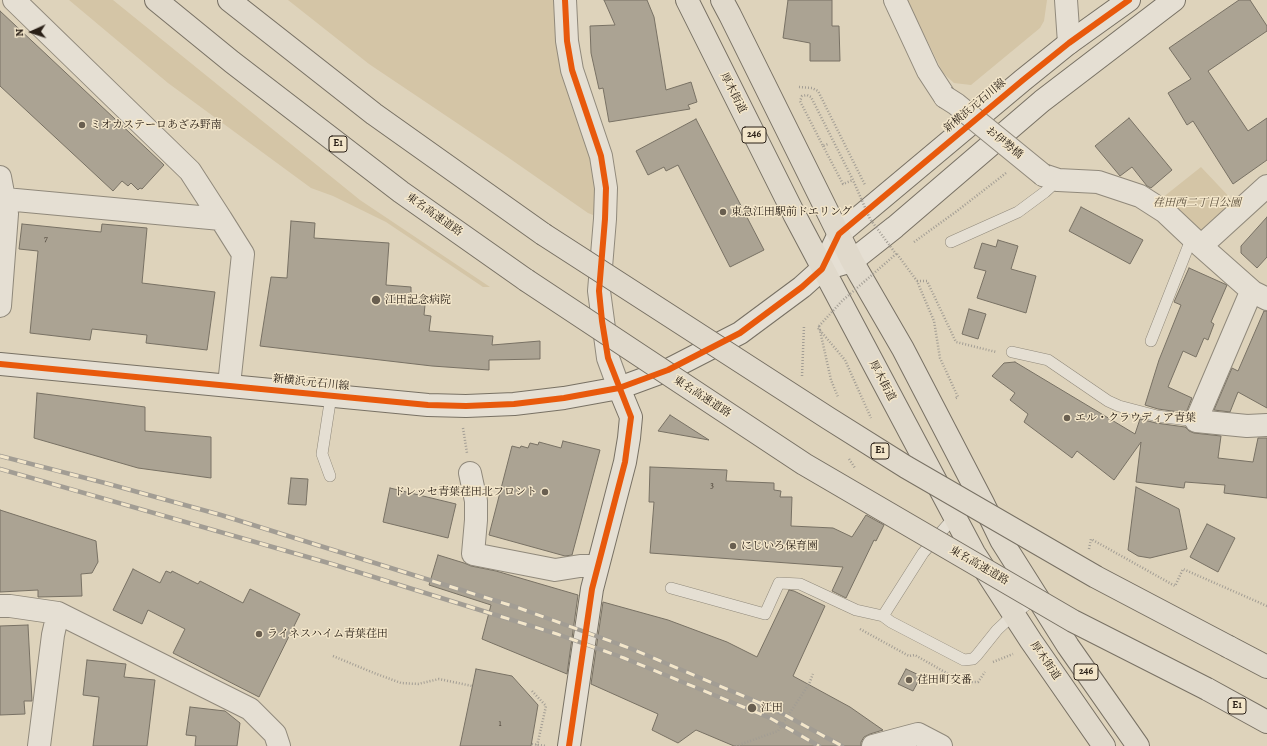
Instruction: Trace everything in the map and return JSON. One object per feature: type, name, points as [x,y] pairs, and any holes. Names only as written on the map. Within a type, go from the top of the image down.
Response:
[{"type":"highway","name":"東名高速道路","points":[[156,0],[232,62],[401,192],[526,280],[804,464],[1073,621],[1207,689],[1267,722]]},
{"type":"highway","name":"E1","points":[[229,0],[374,114],[543,234],[821,414],[906,467],[1096,577],[1267,667]]},
{"type":"highway","name":"厚木街道","points":[[687,0],[822,269],[974,553],[1031,641],[1104,746]]},
{"type":"highway","name":"246","points":[[722,0],[852,261],[903,349],[983,502],[1001,540],[1068,646],[1138,746]]},
{"type":"street","points":[[14,0],[190,171],[243,254],[229,385]]},
{"type":"street","points":[[565,0],[567,41],[572,70],[601,156],[606,188],[599,291],[608,358],[631,417],[625,462],[590,598],[569,746]]},
{"type":"street","name":"お伊勢橋","points":[[895,0],[928,71],[945,96],[1050,178]]},
{"type":"street","points":[[1066,0],[1069,43]]},
{"type":"street","name":"新横浜元石川線","points":[[839,234],[1023,80],[1069,43],[1129,0]]},
{"type":"street","points":[[822,269],[852,261],[895,227],[1042,101],[1174,0]]},
{"type":"street","points":[[0,177],[7,214],[0,306]]},
{"type":"street","points":[[1050,178],[1098,182],[1140,196],[1165,212],[1196,242],[1260,295]]},
{"type":"street","points":[[1196,242],[1267,186]]},
{"type":"street","points":[[5,199],[221,219]]},
{"type":"street","points":[[822,269],[839,234]]},
{"type":"street","name":"新横浜元石川線","points":[[0,364],[428,405],[466,406],[514,404],[564,398],[619,388],[668,370],[740,333],[802,287],[822,269]]},
{"type":"street","points":[[1260,295],[1248,299],[1196,421],[1247,426],[1267,425]]},
{"type":"street","points":[[470,473],[476,501],[473,554],[555,570],[580,566],[597,566]]},
{"type":"street","points":[[0,606],[58,613],[250,709],[275,734],[278,746]]},
{"type":"street","points":[[39,746],[53,635],[58,613]]},
{"type":"street","points":[[873,746],[918,734],[941,746]]},
{"type":"lane","points":[[951,242],[1018,212],[1045,192],[1050,178]]},
{"type":"lane","points":[[1151,341],[1196,242]]},
{"type":"lane","points":[[1012,352],[1048,360],[1108,401],[1119,406],[1157,416],[1196,421]]},
{"type":"lane","points":[[330,476],[322,454],[331,396]]},
{"type":"lane","points":[[883,616],[923,553],[954,516],[983,502]]},
{"type":"lane","points":[[671,588],[765,614],[779,583],[800,584],[856,610],[883,616],[891,622],[964,660],[972,659],[977,655],[996,630],[1037,597]]},
{"type":"path","points":[[798,86],[812,88],[818,91],[865,185]]},
{"type":"path","points":[[853,180],[843,184],[800,101],[802,96],[807,95],[812,97],[853,180],[870,219],[917,281],[934,321],[940,358],[958,397]]},
{"type":"path","points":[[823,146],[828,144]]},
{"type":"path","points":[[908,246],[1007,172]]},
{"type":"path","points":[[831,380],[819,326],[842,301],[902,250]]},
{"type":"path","points":[[917,281],[927,281],[956,342],[997,352],[1012,352]]},
{"type":"path","points":[[818,328],[845,360],[872,422]]},
{"type":"path","points":[[463,426],[470,473]]},
{"type":"path","points":[[1091,539],[1175,586],[1183,569],[1267,606]]},
{"type":"path","points":[[859,628],[908,656],[915,655],[962,682],[978,682],[986,669]]},
{"type":"path","points":[[990,663],[1013,654]]},
{"type":"path","points":[[333,656],[401,683],[418,684],[439,679],[472,686]]},
{"type":"path","points":[[736,746],[778,731],[809,684],[813,674]]},
{"type":"path","points":[[532,691],[546,706],[537,745]]},
{"type":"path","points":[[532,744],[546,746]]},
{"type":"green space","points":[[69,0],[113,0],[360,200],[490,287],[483,287],[386,222],[333,196],[311,188],[168,83]]},
{"type":"green space","points":[[288,0],[562,0],[594,153],[597,212],[593,215],[588,213],[369,64]]},
{"type":"green space","points":[[907,0],[1047,0],[1044,21],[1040,28],[971,85],[954,83],[943,73]]},
{"type":"green space","name":"荏田西二丁目公園","points":[[1201,167],[1235,203],[1196,238],[1157,202]]},
{"type":"building","points":[[604,0],[647,0],[654,17],[666,90],[691,82],[697,102],[688,105],[690,109],[609,122],[603,88],[599,89],[591,53],[590,26],[615,25]]},
{"type":"building","points":[[788,0],[832,0],[832,26],[839,26],[840,61],[810,61],[810,43],[783,38]]},
{"type":"building","points":[[1239,0],[1250,0],[1267,26],[1267,31],[1208,71],[1248,131],[1267,118],[1267,160],[1233,184],[1193,121],[1187,125],[1168,93],[1191,79],[1169,48]]},
{"type":"building","name":"ミオカステーロあざみ野南","points":[[0,11],[164,165],[142,189],[140,188],[138,190],[131,183],[128,186],[122,181],[113,191],[0,86]]},
{"type":"building","points":[[1129,118],[1172,170],[1151,188],[1147,186],[1132,167],[1120,176],[1095,146]]},
{"type":"building","name":"東急江田駅前ドエリング","points":[[696,119],[764,250],[730,267],[678,165],[666,171],[664,167],[648,175],[636,151]]},
{"type":"building","points":[[1081,207],[1143,240],[1130,264],[1069,231]]},
{"type":"building","points":[[1267,217],[1267,257],[1257,268],[1241,253],[1241,246]]},
{"type":"building","points":[[291,221],[315,223],[314,238],[389,243],[386,285],[411,287],[411,296],[418,296],[417,304],[425,305],[424,315],[431,316],[429,331],[493,336],[492,345],[540,341],[540,359],[489,360],[489,370],[432,366],[260,346],[271,277],[287,278]]},
{"type":"building","points":[[22,224],[101,232],[102,224],[147,228],[142,283],[215,292],[207,350],[146,343],[147,335],[92,329],[90,340],[30,333],[38,251],[19,249]]},
{"type":"building","points":[[998,240],[1018,246],[1011,269],[1036,276],[1026,313],[977,298],[986,271],[974,268],[982,243],[996,247]]},
{"type":"building","points":[[1189,268],[1227,285],[1211,322],[1214,324],[1208,340],[1204,338],[1196,357],[1183,351],[1168,387],[1192,398],[1186,413],[1158,409],[1145,405],[1159,360],[1181,305],[1174,302]]},
{"type":"building","points":[[969,309],[986,314],[978,339],[962,334]]},
{"type":"building","points":[[1264,311],[1267,311],[1267,408],[1238,392],[1230,412],[1214,410],[1232,368],[1238,371]]},
{"type":"building","points":[[1015,362],[1135,434],[1140,419],[1185,427],[1194,433],[1221,436],[1218,458],[1253,462],[1258,438],[1267,438],[1267,498],[1224,493],[1225,485],[1185,482],[1184,488],[1136,482],[1141,442],[1114,480],[1077,451],[1072,458],[1024,422],[1028,414],[1010,400],[1015,393],[992,376],[1004,363]]},
{"type":"building","points":[[37,393],[145,407],[145,431],[211,437],[211,478],[138,468],[34,438]]},
{"type":"building","points":[[670,415],[709,440],[658,431]]},
{"type":"building","name":"ドレッセ青葉荏田北フロント","points":[[563,441],[600,450],[572,555],[565,556],[489,535],[512,446],[528,448],[530,443],[538,445],[539,442],[561,448]]},
{"type":"building","points":[[650,467],[727,470],[726,481],[774,483],[774,490],[781,491],[780,497],[792,497],[791,526],[833,528],[852,537],[866,515],[884,525],[876,541],[874,540],[846,598],[832,591],[843,567],[650,553],[654,502],[649,502]]},
{"type":"building","points":[[291,478],[308,479],[306,505],[288,504]]},
{"type":"building","points":[[1136,487],[1179,509],[1187,549],[1150,558],[1138,556],[1128,550]]},
{"type":"building","points":[[390,488],[456,504],[448,538],[383,522]]},
{"type":"building","points":[[0,510],[96,541],[98,562],[92,573],[81,574],[82,596],[38,597],[38,590],[0,592]]},
{"type":"building","points":[[1207,524],[1235,538],[1218,572],[1190,557]]},
{"type":"building","points":[[438,555],[471,566],[496,571],[578,595],[567,674],[482,639],[491,605],[429,585]]},
{"type":"building","name":"ライネスハイム青葉荏田","points":[[133,569],[160,583],[166,571],[171,573],[172,571],[198,584],[200,581],[243,603],[250,589],[300,614],[259,697],[173,653],[185,629],[148,610],[142,624],[113,610]]},
{"type":"building","points":[[789,590],[825,606],[793,676],[850,707],[883,730],[864,737],[861,742],[861,746],[734,746],[696,730],[678,743],[652,730],[658,714],[591,684],[603,602],[668,620],[727,642],[757,657]]},
{"type":"building","points":[[28,625],[32,701],[24,701],[25,714],[0,715],[0,626]]},
{"type":"building","points":[[87,660],[126,664],[124,677],[155,680],[147,746],[93,746],[99,697],[83,695]]},
{"type":"building","points":[[476,669],[512,676],[538,705],[531,746],[460,746]]},
{"type":"building","name":"荏田町交番","points":[[906,669],[921,676],[913,691],[898,684]]},
{"type":"building","points":[[190,707],[225,711],[240,723],[237,746],[195,746],[196,736],[186,735]]},
{"type":"railway","points":[[0,456],[221,515],[519,608],[632,649],[774,709],[842,746]]},
{"type":"railway","points":[[0,469],[332,564],[557,634],[624,658],[770,718],[819,746]]},
{"type":"cycle path","points":[[565,0],[567,41],[572,70],[601,156],[606,188],[599,291],[602,321],[608,358],[631,417],[625,462],[592,589],[569,746]]},
{"type":"cycle path","points":[[0,364],[428,405],[466,406],[514,404],[564,398],[619,388],[668,370],[740,333],[802,287],[822,269],[839,234],[1023,80],[1069,43],[1129,0]]},
{"type":"place","name":"ミオカステーロあざみ野南","points":[[82,125]]},
{"type":"place","name":"東急江田駅前ドエリング","points":[[723,212]]},
{"type":"place","name":"江田記念病院","points":[[376,300]]},
{"type":"place","name":"エル・クラウディア青葉","points":[[1067,418]]},
{"type":"place","name":"ドレッセ青葉荏田北フロント","points":[[545,492]]},
{"type":"place","name":"にじいろ保育園","points":[[733,546]]},
{"type":"place","name":"ライネスハイム青葉荏田","points":[[259,634]]},
{"type":"place","name":"荏田町交番","points":[[909,680]]},
{"type":"place","name":"江田","points":[[752,708]]}]
